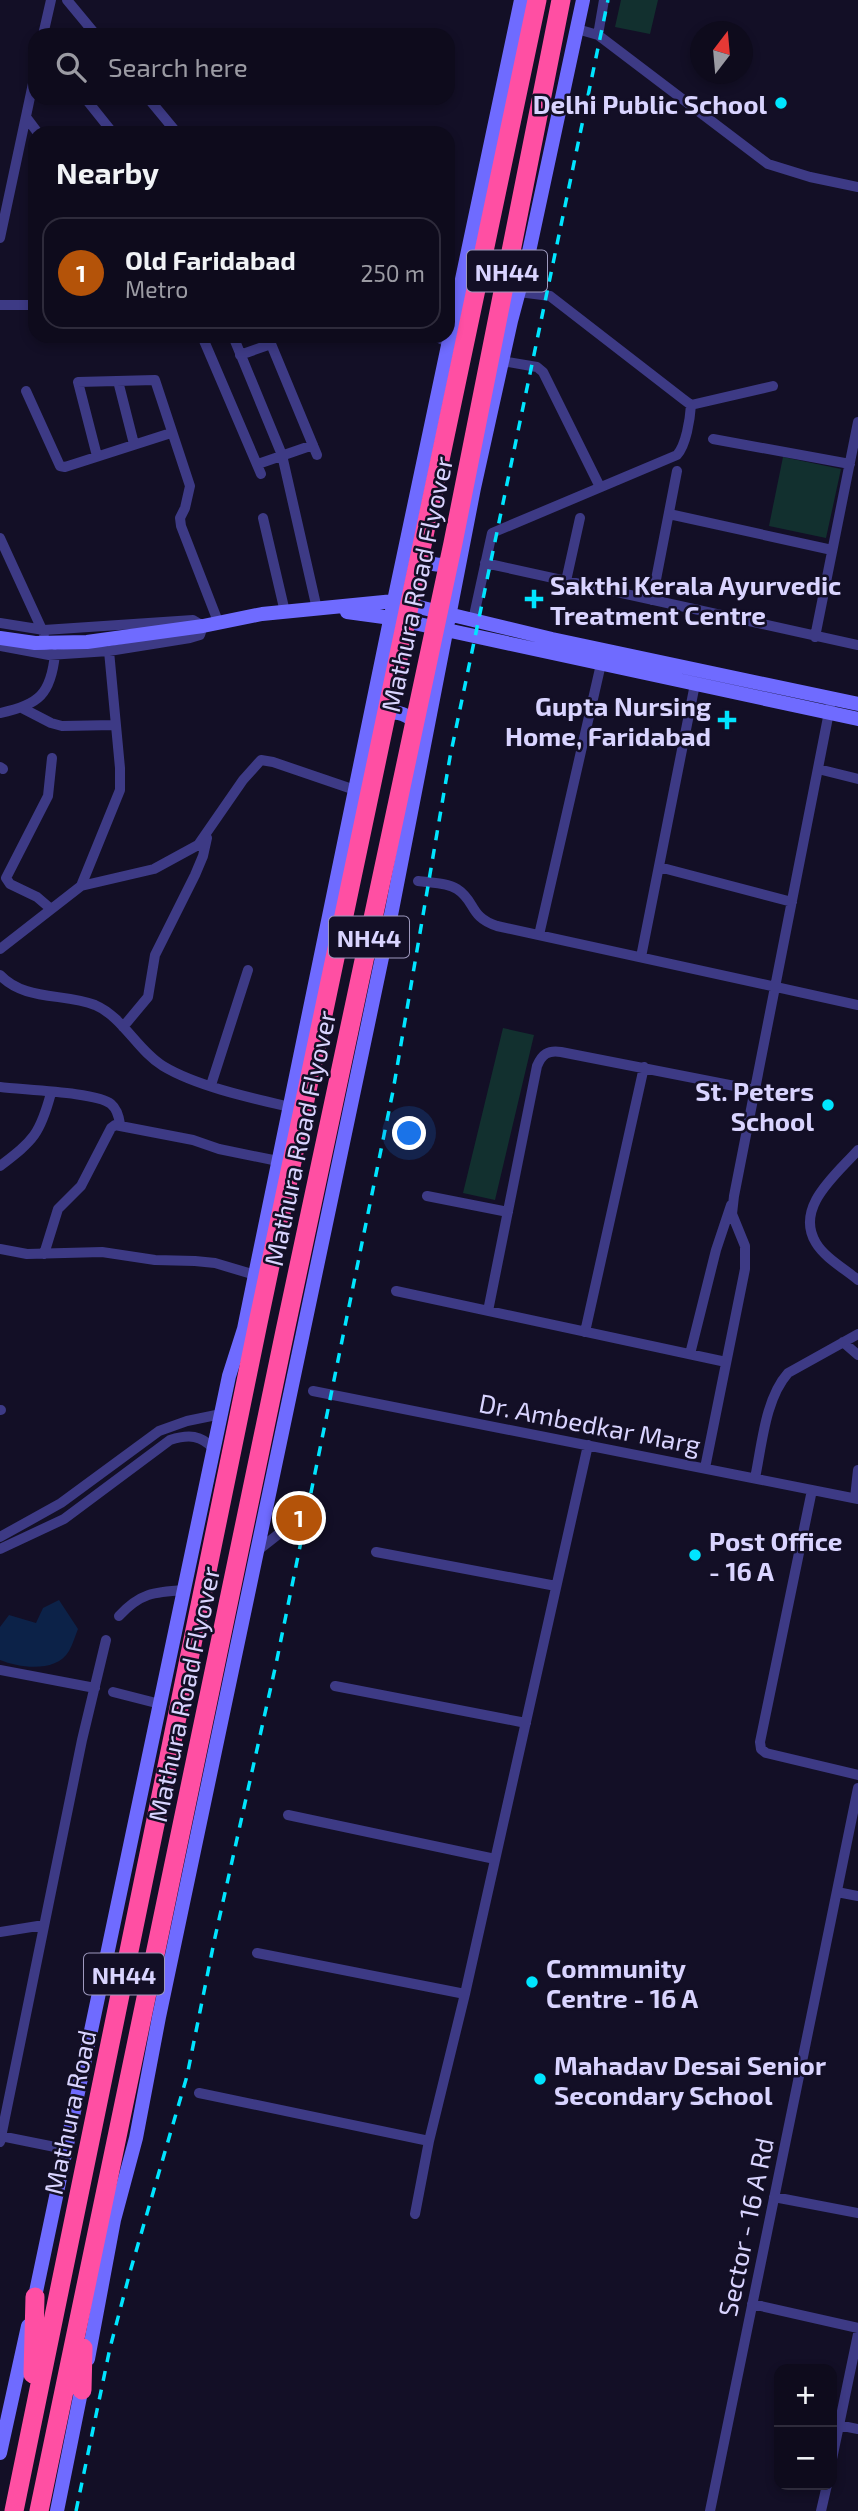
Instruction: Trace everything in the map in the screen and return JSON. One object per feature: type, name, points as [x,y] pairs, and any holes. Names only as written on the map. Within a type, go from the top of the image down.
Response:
[{"type":"highway","name":"Mathura Road Flyover","points":[[235,1436],[537,0]]},
{"type":"highway","name":"Mathura Road Flyover","points":[[86,2288],[285,1331],[453,543],[561,0]]},
{"type":"highway","points":[[235,1436],[241,1339]]},
{"type":"highway","name":"Mathura Road","points":[[14,2511],[235,1436]]},
{"type":"highway","points":[[82,2390],[86,2288]]},
{"type":"highway","name":"NH44","points":[[39,2511],[86,2288]]},
{"type":"highway","points":[[35,2297],[33,2371],[36,2407]]},
{"type":"main road","points":[[455,314],[521,0]]},
{"type":"main road","points":[[451,614],[474,488],[583,0]]},
{"type":"main road","points":[[0,2453],[66,2153],[229,1376],[241,1339],[255,1275],[449,343]]},
{"type":"main road","points":[[57,2511],[114,2220],[136,2138],[392,910],[446,631],[475,513],[474,488]]},
{"type":"main road","points":[[407,541],[415,554],[426,563],[451,563],[461,553]]},
{"type":"main road","points":[[0,638],[35,643],[87,642],[219,624],[261,614],[394,601],[831,706],[858,719]]},
{"type":"main road","points":[[321,609],[391,618],[695,684],[831,706],[858,705]]},
{"type":"main road","points":[[369,721],[390,712],[402,713],[411,718],[426,734]]},
{"type":"street","points":[[45,28],[51,0]]},
{"type":"street","points":[[67,0],[90,28]]},
{"type":"street","points":[[598,35],[604,0]]},
{"type":"street","points":[[577,29],[598,35],[768,164],[810,177],[858,187]]},
{"type":"street","points":[[0,238],[29,105]]},
{"type":"street","points":[[91,105],[107,126]]},
{"type":"street","points":[[154,105],[171,126]]},
{"type":"street","points":[[26,117],[33,126]]},
{"type":"street","points":[[519,292],[550,296],[691,405]]},
{"type":"street","points":[[0,305],[28,304]]},
{"type":"street","points":[[205,343],[259,469],[282,454],[315,450],[271,344],[240,355]]},
{"type":"street","points":[[236,343],[282,454],[321,609]]},
{"type":"street","points":[[502,361],[537,367],[543,372],[600,487]]},
{"type":"street","points":[[97,456],[78,382],[155,380],[190,486],[180,518],[181,526],[219,624]]},
{"type":"street","points":[[118,381],[134,444]]},
{"type":"street","points":[[691,405],[773,386]]},
{"type":"street","points":[[26,391],[60,466],[65,467],[171,433]]},
{"type":"street","points":[[473,620],[490,539],[497,530],[680,453],[691,405]]},
{"type":"street","points":[[815,637],[858,422]]},
{"type":"street","points":[[713,439],[850,464]]},
{"type":"street","points":[[652,600],[677,471]]},
{"type":"street","points":[[668,514],[832,550]]},
{"type":"street","points":[[263,518],[285,612]]},
{"type":"street","points":[[566,581],[580,518]]},
{"type":"street","points":[[0,538],[44,630],[42,653]]},
{"type":"street","points":[[485,563],[858,645]]},
{"type":"street","points":[[0,623],[44,630],[193,620],[203,626],[200,635],[190,638],[109,650],[55,654],[0,646]]},
{"type":"street","points":[[81,886],[120,790],[109,650]]},
{"type":"street","points":[[0,713],[22,708],[45,693],[52,678],[55,654]]},
{"type":"street","points":[[540,935],[601,664]]},
{"type":"street","points":[[641,957],[695,684]]},
{"type":"street","points":[[705,1468],[745,1269],[745,1246],[732,1214],[734,1196],[831,706]]},
{"type":"street","points":[[22,708],[62,726],[116,725]]},
{"type":"street","points":[[51,909],[37,897],[10,884],[6,878],[48,796],[52,758]]},
{"type":"street","points":[[0,949],[81,886],[154,869],[198,845],[243,780],[261,760],[355,790]]},
{"type":"street","points":[[818,769],[858,779]]},
{"type":"street","points":[[123,1027],[148,998],[155,955],[203,856],[208,834]]},
{"type":"street","points":[[659,867],[792,902]]},
{"type":"street","points":[[418,881],[452,886],[460,891],[484,922],[858,1005]]},
{"type":"street","points":[[211,1086],[248,970]]},
{"type":"street","points":[[0,975],[15,988],[98,1006],[163,1066],[238,1095],[290,1107]]},
{"type":"street","points":[[488,1311],[541,1057],[546,1053],[561,1052],[755,1090]]},
{"type":"street","points":[[585,1332],[644,1067]]},
{"type":"street","points":[[0,1087],[87,1096],[104,1101],[112,1104],[120,1124]]},
{"type":"street","points":[[0,1166],[22,1150],[40,1128],[51,1093]]},
{"type":"street","points":[[44,1254],[58,1209],[81,1186],[111,1128],[120,1124],[149,1133],[193,1140],[219,1149],[278,1161]]},
{"type":"street","points":[[858,1150],[815,1200],[810,1218],[811,1232],[816,1243],[858,1280]]},
{"type":"street","points":[[427,1196],[508,1212]]},
{"type":"street","points":[[691,1354],[716,1250],[734,1196]]},
{"type":"street","points":[[0,1249],[44,1254],[102,1252],[155,1260],[215,1263],[255,1275]]},
{"type":"street","points":[[396,1291],[726,1362]]},
{"type":"street","points":[[755,1478],[769,1415],[781,1380],[788,1373],[858,1334]]},
{"type":"street","points":[[843,1342],[858,1354]]},
{"type":"street","name":"Dr. Ambedkar Marg","points":[[313,1391],[857,1498]]},
{"type":"street","points":[[0,1537],[61,1503],[159,1432],[187,1421],[221,1414]]},
{"type":"street","points":[[0,1549],[64,1519],[170,1440],[182,1436],[198,1437],[206,1440],[214,1449]]},
{"type":"street","points":[[415,2214],[429,2141],[465,1994],[588,1446]]},
{"type":"street","points":[[857,1498],[858,1469]]},
{"type":"street","points":[[812,1490],[760,1742],[761,1749],[766,1753],[858,1775]]},
{"type":"street","points":[[257,1551],[285,1529]]},
{"type":"street","points":[[376,1552],[556,1586]]},
{"type":"street","points":[[118,1616],[131,1602],[151,1592],[184,1590]]},
{"type":"street","points":[[66,2153],[55,2147],[0,2138],[82,1740],[106,1640]]},
{"type":"street","points":[[0,1672],[95,1688]]},
{"type":"street","points":[[335,1686],[526,1723]]},
{"type":"street","points":[[113,1692],[160,1704]]},
{"type":"street","name":"Sector - 16 A Rd","points":[[710,2511],[837,1892],[856,1813],[858,1788]]},
{"type":"street","points":[[288,1815],[495,1859]]},
{"type":"street","points":[[837,1892],[858,1896]]},
{"type":"street","points":[[0,1932],[44,1925]]},
{"type":"street","points":[[257,1953],[465,1994]]},
{"type":"street","points":[[200,2093],[429,2141]]},
{"type":"street","points":[[774,2197],[858,2213]]},
{"type":"street","points":[[752,2304],[858,2328]]},
{"type":"street","points":[[837,2431],[858,2334]]},
{"type":"street","points":[[838,2425],[858,2429]]},
{"type":"street","points":[[821,2511],[826,2490]]},
{"type":"green space","points":[[621,0],[658,0],[650,34],[615,27]]},
{"type":"green space","points":[[783,457],[841,469],[826,538],[769,526]]},
{"type":"green space","points":[[503,1028],[534,1035],[495,1200],[463,1193]]},
{"type":"water","points":[[59,1600],[78,1629],[63,1658],[56,1663],[37,1667],[0,1660],[0,1627],[9,1615],[36,1623],[43,1608]]},
{"type":"railway","points":[[76,2511],[110,2348],[187,2076],[276,1664],[393,1091],[450,757],[608,0]]},
{"type":"place","name":"Delhi Public School","points":[[781,103]]},
{"type":"place","name":"Sakthi Kerala Ayurvedic Treatment Centre","points":[[534,599]]},
{"type":"place","name":"Gupta Nursing Home, Faridabad","points":[[727,720]]},
{"type":"place","name":"St. Peters School","points":[[828,1105]]},
{"type":"place","name":"Old Faridabad","points":[[299,1518]]},
{"type":"place","name":"Post Office - 16 A","points":[[695,1555]]},
{"type":"place","name":"Community Centre - 16 A","points":[[532,1982]]},
{"type":"place","name":"Mahadav Desai Senior Secondary School","points":[[540,2079]]}]
